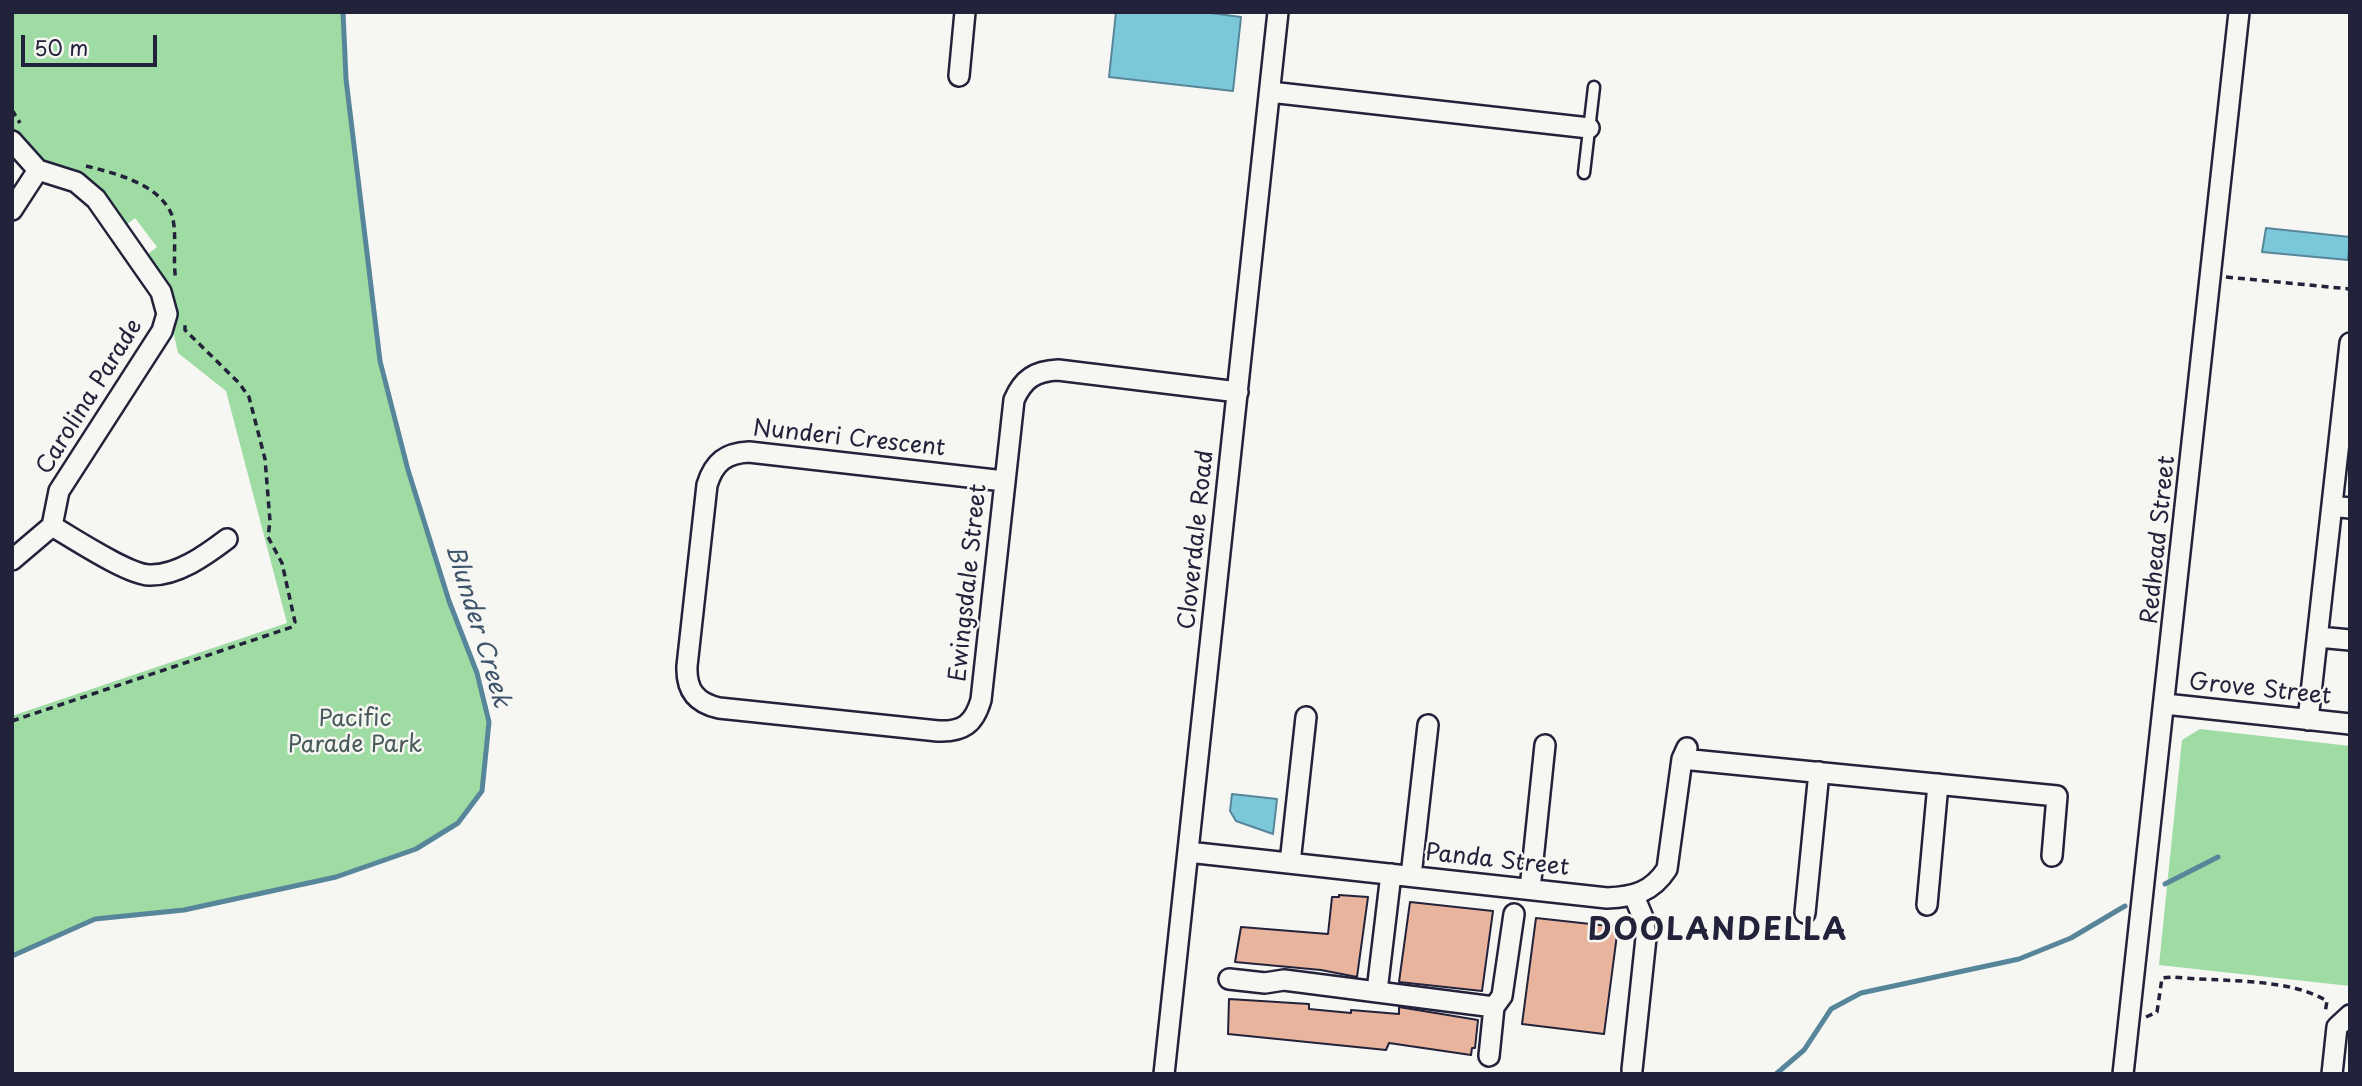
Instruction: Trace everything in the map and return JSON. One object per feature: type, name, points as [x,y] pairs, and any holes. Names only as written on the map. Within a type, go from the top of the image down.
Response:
[{"type":"street","points":[[959,76],[965,12]]},
{"type":"street","name":"Cloverdale Road","points":[[1164,1074],[1279,12]]},
{"type":"street","name":"Redhead Street","points":[[2123,1074],[2213,276],[2239,12]]},
{"type":"street","points":[[1270,92],[1589,128]]},
{"type":"street","name":"Carolina Parade","points":[[17,135],[38,170],[76,183],[96,199],[161,292],[167,313],[162,331],[59,491],[52,526]]},
{"type":"street","points":[[12,210],[38,170]]},
{"type":"street","points":[[2308,720],[2318,637],[2341,507],[2350,343]]},
{"type":"street","name":"Ewingsdale Street","points":[[692,693],[700,701],[719,708],[938,731],[951,731],[966,726],[973,721],[981,700],[1014,400],[1026,380],[1044,370],[1238,392]]},
{"type":"street","name":"Nunderi Crescent","points":[[692,693],[687,684],[687,666],[708,485],[711,472],[723,458],[749,452],[1004,481]]},
{"type":"street","points":[[12,559],[52,526],[129,569],[149,575],[170,571],[204,556],[227,539]]},
{"type":"street","points":[[2318,637],[2350,640]]},
{"type":"street","name":"Grove Street","points":[[2165,704],[2350,724]]},
{"type":"street","points":[[1290,863],[1306,716]]},
{"type":"street","points":[[1377,990],[1428,725]]},
{"type":"street","points":[[1530,889],[1545,745]]},
{"type":"street","points":[[1632,1070],[1646,938],[1644,920],[1634,896],[1659,881],[1667,869],[1685,753],[1819,772],[2057,796],[2052,856]]},
{"type":"street","points":[[1805,913],[1819,772]]},
{"type":"street","points":[[1927,905],[1938,784]]},
{"type":"street","name":"Panda Street","points":[[1188,852],[1607,898],[1634,896]]},
{"type":"street","points":[[1489,1056],[1494,1007],[1502,996],[1514,914]]},
{"type":"street","points":[[1229,979],[1265,983],[1284,980],[1494,1007]]},
{"type":"street","points":[[2332,1074],[2337,1027],[2350,1015]]},
{"type":"lane","points":[[1584,173],[1594,87]]},
{"type":"path","points":[[12,110],[17,135]]},
{"type":"path","points":[[80,164],[124,176],[144,186],[171,213],[173,262],[180,289]]},
{"type":"path","points":[[2213,276],[2350,289]]},
{"type":"path","points":[[12,721],[292,626],[295,622],[282,563],[268,537],[270,521],[265,459],[249,397],[239,383],[186,330],[184,320]]},
{"type":"path","points":[[2130,1016],[2147,1017],[2157,1012],[2162,978],[2173,977],[2271,985],[2314,993],[2327,1001],[2323,1023]]},
{"type":"green space","name":"Pacific Parade Park","points":[[12,12],[343,12],[346,79],[380,361],[408,470],[449,601],[477,673],[489,722],[482,791],[458,823],[416,849],[336,877],[184,910],[95,919],[12,956],[12,716],[287,623],[226,391],[178,353],[174,335],[175,311],[144,257],[157,247],[135,218],[122,228],[45,166],[12,133]]},
{"type":"green space","points":[[2200,729],[2350,746],[2350,986],[2159,965],[2182,740]]},
{"type":"water","points":[[1116,12],[1203,12],[1241,17],[1233,91],[1109,77]]},
{"type":"water","points":[[2266,228],[2350,237],[2348,260],[2262,252]]},
{"type":"water","points":[[1232,794],[1277,799],[1273,834],[1236,821],[1230,811]]},
{"type":"building","points":[[1332,897],[1368,897],[1357,977],[1321,970],[1235,962],[1241,927],[1328,934]]},
{"type":"building","points":[[1410,902],[1493,911],[1482,991],[1399,982]]},
{"type":"building","points":[[1536,918],[1618,927],[1604,1034],[1522,1024]]},
{"type":"building","points":[[1229,999],[1309,1004],[1309,1009],[1351,1013],[1351,1010],[1399,1014],[1399,1007],[1478,1020],[1475,1048],[1472,1048],[1471,1055],[1389,1043],[1386,1050],[1228,1034]]},
{"type":"waterway","name":"Blunder Creek","points":[[12,956],[95,919],[184,910],[336,877],[416,849],[458,823],[482,791],[489,722],[477,673],[449,601],[408,470],[380,361],[346,79],[343,12]]},
{"type":"waterway","points":[[2165,884],[2218,857]]},
{"type":"waterway","points":[[1776,1074],[1804,1050],[1831,1009],[1861,993],[2019,959],[2071,938],[2125,906]]},
{"type":"district","name":"DOOLANDELLA","points":[[1718,932]]}]
